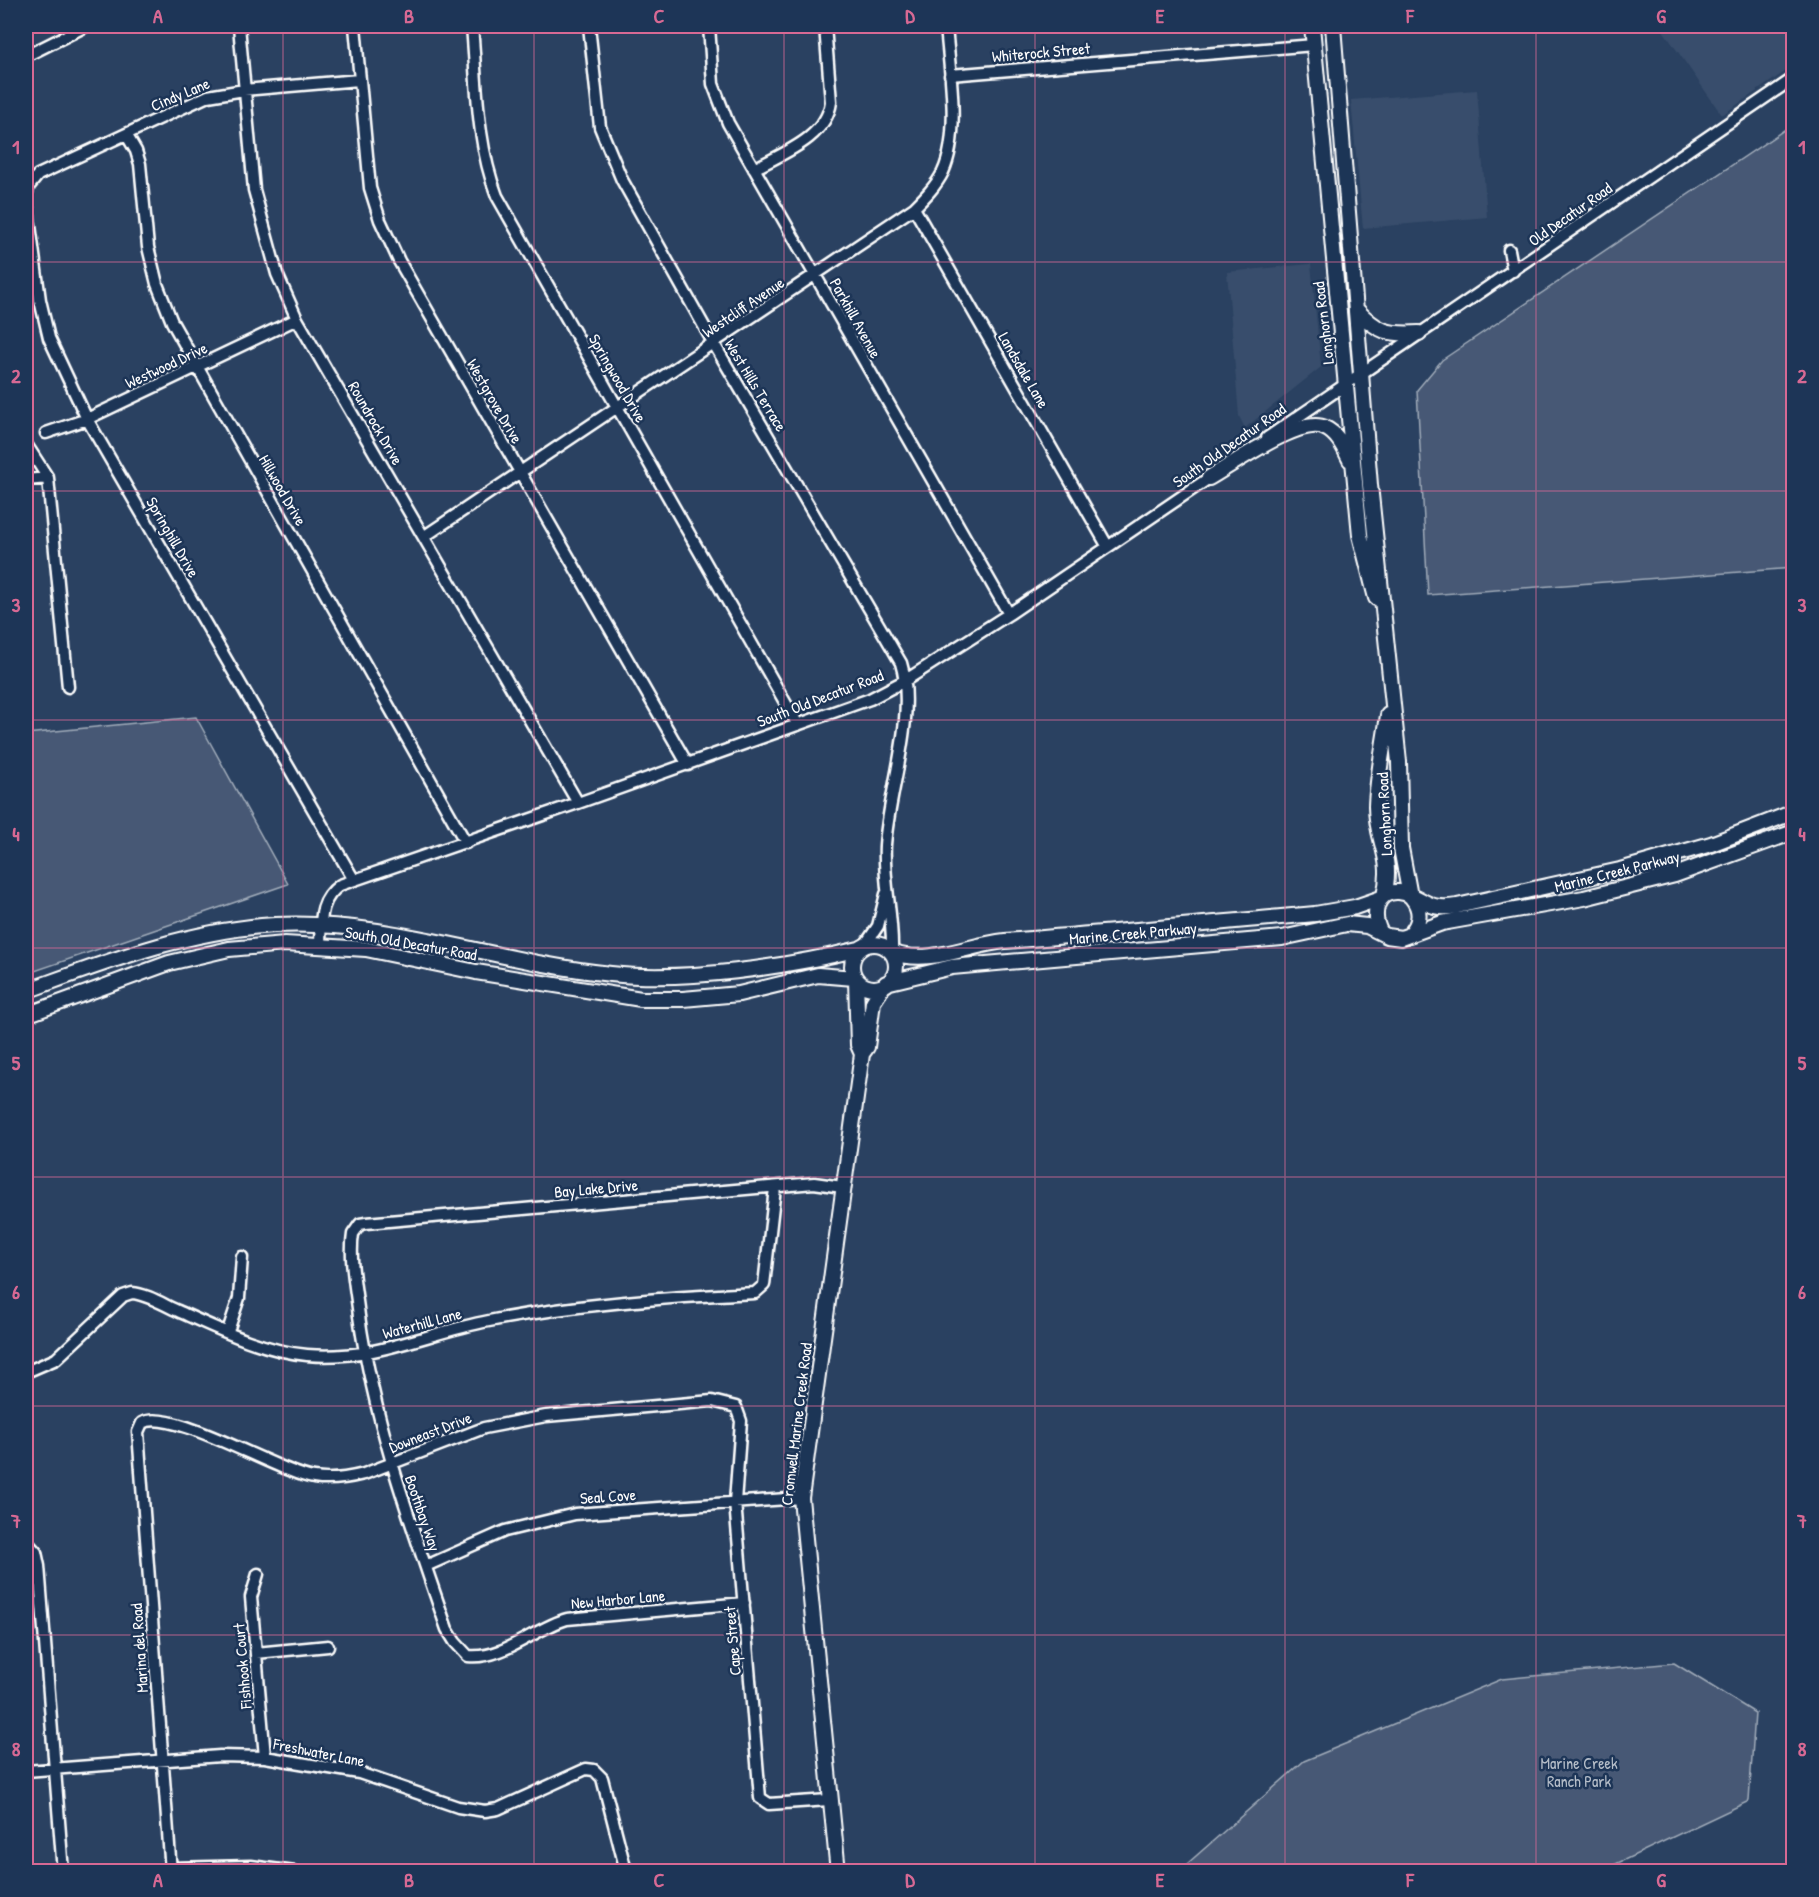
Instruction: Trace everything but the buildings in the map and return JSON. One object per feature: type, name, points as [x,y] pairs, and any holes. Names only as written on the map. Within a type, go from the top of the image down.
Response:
[{"type":"main road","name":"Longhorn Road","points":[[1312,26],[1359,535],[1371,585],[1383,614]]},
{"type":"main road","name":"Longhorn Road","points":[[1334,26],[1361,373],[1398,762],[1401,848],[1411,897]]},
{"type":"main road","points":[[1321,123],[1340,122]]},
{"type":"main road","points":[[1356,309],[1368,322],[1383,332],[1419,333]]},
{"type":"main road","points":[[1209,478],[1305,425],[1324,427],[1336,436],[1352,465]]},
{"type":"main road","name":"Longhorn Road","points":[[1383,897],[1389,867],[1379,831],[1376,808],[1390,695]]},
{"type":"main road","name":"Marine Creek Parkway","points":[[1411,897],[1429,906],[1446,908],[1506,893],[1568,882],[1711,844],[1794,812]]},
{"type":"main road","name":"Marine Creek Parkway","points":[[1410,934],[1442,923],[1584,898],[1675,875],[1794,832]]},
{"type":"main road","points":[[1395,892],[1411,897],[1418,906],[1419,916],[1417,925],[1410,934],[1394,938],[1381,933],[1375,915],[1383,897],[1395,892]]},
{"type":"main road","name":"Marine Creek Parkway","points":[[892,952],[915,958],[928,958],[1003,942],[1315,914],[1355,907],[1383,897]]},
{"type":"main road","name":"Marine Creek Parkway","points":[[885,984],[952,967],[1282,938],[1336,926],[1357,924],[1381,933]]},
{"type":"main road","name":"South Old Decatur Road","points":[[31,989],[201,934],[276,925],[321,926],[439,942],[611,974],[666,976],[807,962],[862,947]]},
{"type":"main road","name":"South Old Decatur Road","points":[[26,1015],[127,977],[208,953],[252,946],[320,944],[366,949],[476,972],[607,994],[662,1000],[712,998],[767,989],[818,975],[833,974],[855,979]]},
{"type":"main road","points":[[881,945],[892,952],[893,974],[885,984],[868,987],[855,979],[853,965],[862,947],[881,945]]},
{"type":"main road","points":[[607,994],[611,974]]},
{"type":"main road","name":"Cromwell Marine Creek Road","points":[[855,979],[858,1045],[862,1054]]},
{"type":"main road","name":"Cromwell Marine Creek Road","points":[[838,1872],[829,1800],[801,1498],[862,1054],[867,1047],[873,1002],[885,984]]},
{"type":"main road","points":[[31,989],[44,1008]]},
{"type":"street","points":[[26,56],[86,26]]},
{"type":"street","name":"Roundrock Drive","points":[[239,26],[254,190],[277,274],[297,319],[578,803]]},
{"type":"street","name":"Westgrove Drive","points":[[355,26],[370,188],[380,220],[399,261],[518,472],[688,765]]},
{"type":"street","name":"Springwood Drive","points":[[472,26],[482,145],[487,171],[497,196],[798,725]]},
{"type":"street","name":"West Hills Terrace","points":[[589,26],[600,127],[622,180],[714,344],[846,566],[901,663],[906,680]]},
{"type":"street","name":"Parkhill Avenue","points":[[709,26],[713,84],[728,123],[1009,614]]},
{"type":"street","points":[[754,169],[805,140],[824,124],[830,114],[825,26]]},
{"type":"street","name":"Westcliff Avenue","points":[[425,537],[518,472],[619,409],[816,276],[914,208],[928,195],[943,171],[952,143],[946,26]]},
{"type":"street","name":"Whiterock Street","points":[[950,75],[1314,45]]},
{"type":"street","name":"Old Decatur Road","points":[[1361,373],[1794,78]]},
{"type":"street","name":"Cindy Lane","points":[[29,186],[39,175],[208,96],[244,90],[359,80]]},
{"type":"street","name":"Hillwood Drive","points":[[126,134],[136,151],[140,165],[148,248],[157,284],[172,322],[466,843]]},
{"type":"street","name":"Springhill Drive","points":[[29,186],[26,195],[49,338],[87,419],[354,880]]},
{"type":"street","name":"Landsdale Lane","points":[[914,208],[1108,547]]},
{"type":"street","points":[[1509,250],[1513,271]]},
{"type":"street","name":"Westwood Drive","points":[[46,433],[87,419],[297,319]]},
{"type":"street","name":"South Old Decatur Road","points":[[321,926],[326,897],[340,885],[688,765],[870,699],[906,680],[1009,614],[1361,373]]},
{"type":"street","points":[[26,444],[48,478],[68,687]]},
{"type":"street","points":[[26,480],[48,478]]},
{"type":"street","points":[[892,952],[892,928],[886,893],[885,845],[906,709],[906,680]]},
{"type":"street","points":[[862,947],[878,926],[886,893]]},
{"type":"street","points":[[320,944],[321,926]]},
{"type":"street","name":"Bay Lake Drive","points":[[354,1230],[360,1224],[366,1223],[814,1184],[842,1187]]},
{"type":"street","name":"Waterhill Lane","points":[[26,1372],[56,1359],[123,1296],[132,1293],[261,1345],[305,1355],[365,1354],[407,1345],[484,1322],[541,1311],[759,1291],[764,1285],[774,1188]]},
{"type":"street","name":"Boothbay Way","points":[[354,1230],[352,1239],[356,1293],[365,1354],[390,1463],[447,1629],[454,1642],[468,1656]]},
{"type":"street","points":[[228,1331],[239,1298],[242,1257]]},
{"type":"street","name":"Downeast Drive","points":[[142,1423],[147,1420],[159,1420],[200,1432],[313,1478],[346,1479],[484,1428],[546,1416],[712,1401],[739,1410]]},
{"type":"street","name":"Cape Street","points":[[739,1410],[741,1421],[735,1502],[760,1798],[770,1804],[829,1800]]},
{"type":"street","name":"Marina del Road","points":[[142,1423],[138,1432],[171,1870]]},
{"type":"street","name":"Seal Cove","points":[[426,1566],[506,1531],[542,1520],[575,1514],[801,1498]]},
{"type":"street","points":[[26,1541],[36,1552],[39,1566],[63,1872]]},
{"type":"street","name":"Fishhook Court","points":[[258,1574],[251,1597],[265,1757]]},
{"type":"street","name":"New Harbor Lane","points":[[468,1656],[487,1656],[551,1623],[567,1619],[744,1603]]},
{"type":"street","points":[[256,1653],[328,1646]]},
{"type":"street","name":"Freshwater Lane","points":[[26,1771],[220,1756],[265,1757],[359,1773],[459,1807],[485,1810],[498,1809],[586,1769],[594,1770],[602,1778],[622,1870]]},
{"type":"street","points":[[171,1870],[251,1866],[295,1872]]},
{"type":"shaded area","points":[[1660,26],[1793,26],[1793,66],[1722,115]]},
{"type":"shaded area","points":[[1477,90],[1487,217],[1363,228],[1351,100]]},
{"type":"shaded area","points":[[1311,264],[1321,367],[1245,428],[1239,416],[1227,272]]},
{"type":"green space","points":[[1793,124],[1793,568],[1428,595],[1417,390],[1442,360]]},
{"type":"green space","points":[[196,717],[288,884],[26,974],[26,734]]},
{"type":"green space","name":"Marine Creek Ranch Park","points":[[1674,1663],[1755,1713],[1749,1801],[1601,1871],[1179,1871],[1304,1761],[1502,1679]]}]
